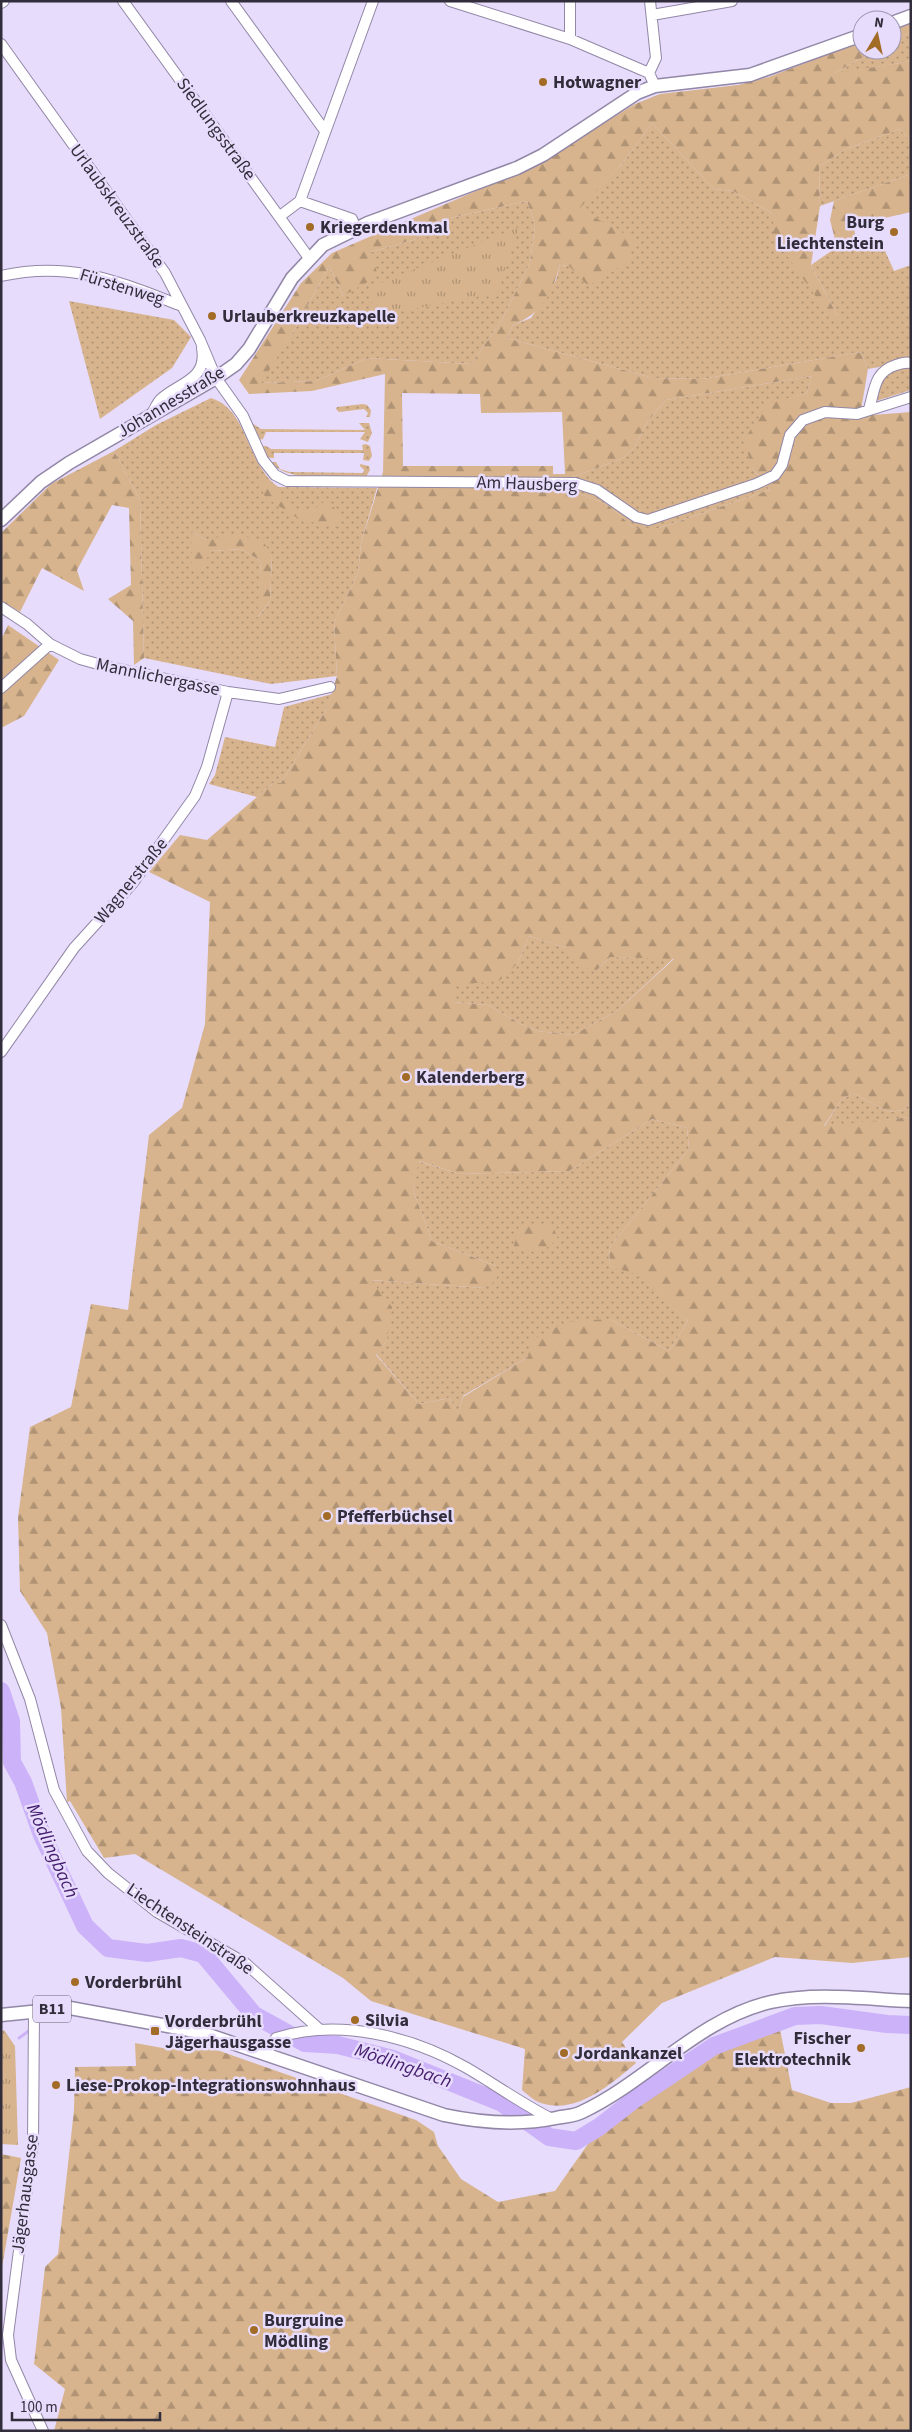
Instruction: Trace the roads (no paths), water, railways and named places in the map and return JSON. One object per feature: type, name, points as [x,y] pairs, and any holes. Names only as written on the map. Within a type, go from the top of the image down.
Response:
[{"type":"main road","name":"Johannesstraße","points":[[1,520],[42,482],[152,413],[216,378],[236,364],[249,349],[292,278],[323,245],[356,229],[517,168],[543,155],[637,93],[655,86],[750,75],[852,39]]},
{"type":"main road","name":"B11","points":[[1,2015],[70,2008],[200,2032],[444,2115],[477,2122],[504,2124],[547,2120],[580,2113],[613,2095],[724,2020],[770,2002],[819,1996],[911,2001]]},
{"type":"street","name":"Siedlungsstraße","points":[[123,1],[309,258]]},
{"type":"street","points":[[231,1],[325,131]]},
{"type":"street","points":[[280,216],[300,201],[373,1]]},
{"type":"street","points":[[450,1],[570,39],[649,73],[655,86]]},
{"type":"street","points":[[570,1],[570,39]]},
{"type":"street","points":[[649,73],[656,58],[650,1]]},
{"type":"street","points":[[652,15],[732,1]]},
{"type":"street","name":"Urlaubskreuzstraße","points":[[1,44],[165,273],[200,340],[216,378]]},
{"type":"street","points":[[300,201],[352,219],[356,229]]},
{"type":"street","name":"Fürstenweg","points":[[1,276],[40,270],[83,272],[125,284],[182,306]]},
{"type":"street","points":[[152,413],[160,400],[188,382],[197,373],[203,352],[200,340]]},
{"type":"street","points":[[869,409],[879,376],[885,368],[904,362],[911,363]]},
{"type":"street","name":"Am Hausberg","points":[[216,378],[243,416],[263,460],[275,475],[287,481],[575,483],[597,490],[636,517],[648,520],[775,476],[782,465],[790,435],[803,420],[825,412],[857,414],[911,397]]},
{"type":"street","name":"Mannlichergasse","points":[[1,608],[27,624],[50,644],[80,659],[105,666],[228,692],[279,699],[330,687]]},
{"type":"street","points":[[1,688],[50,644]]},
{"type":"street","name":"Wagnerstraße","points":[[1,1052],[74,948],[132,884],[195,796],[207,767],[228,692]]},
{"type":"street","name":"Liechtensteinstraße","points":[[1,1625],[30,1699],[54,1790],[87,1851],[108,1873],[158,1912],[245,1963],[318,2028]]},
{"type":"street","name":"Jägerhausgasse","points":[[34,2011],[33,2143],[8,2335],[11,2360],[43,2431]]},
{"type":"street","points":[[266,2053],[276,2038],[318,2028],[372,2034],[414,2044],[465,2067],[547,2120]]},
{"type":"waterway","name":"Mödlingbach","points":[[1,1691],[11,1721],[12,1762],[23,1782],[42,1835],[85,1926],[108,1948],[147,1953],[181,1948],[203,1954],[254,2015],[305,2043],[338,2045],[393,2059],[502,2103],[549,2137],[576,2141],[599,2127],[635,2099],[714,2046],[795,2016],[821,2015],[887,2024],[911,2025]]},
{"type":"waterway","points":[[19,2038],[30,2030]]},
{"type":"waterway","points":[[1,2347],[3,2330]]},
{"type":"place","name":"Hotwagner","points":[[543,82]]},
{"type":"place","name":"Kriegerdenkmal","points":[[310,227]]},
{"type":"place","name":"Burg Liechtenstein","points":[[894,232]]},
{"type":"place","name":"Urlauberkreuzkapelle","points":[[212,316]]},
{"type":"place","name":"Kalenderberg","points":[[406,1077]]},
{"type":"place","name":"Pfefferbüchsel","points":[[327,1516]]},
{"type":"place","name":"Vorderbrühl","points":[[75,1982]]},
{"type":"place","name":"Silvia","points":[[355,2020]]},
{"type":"place","name":"Vorderbrühl Jägerhausgasse","points":[[155,2031]]},
{"type":"place","name":"Fischer Elektrotechnik","points":[[861,2048]]},
{"type":"place","name":"Jordankanzel","points":[[564,2053]]},
{"type":"place","name":"Liese-Prokop-Integrationswohnhaus","points":[[56,2085]]},
{"type":"place","name":"Burgruine Mödling","points":[[254,2330]]}]
